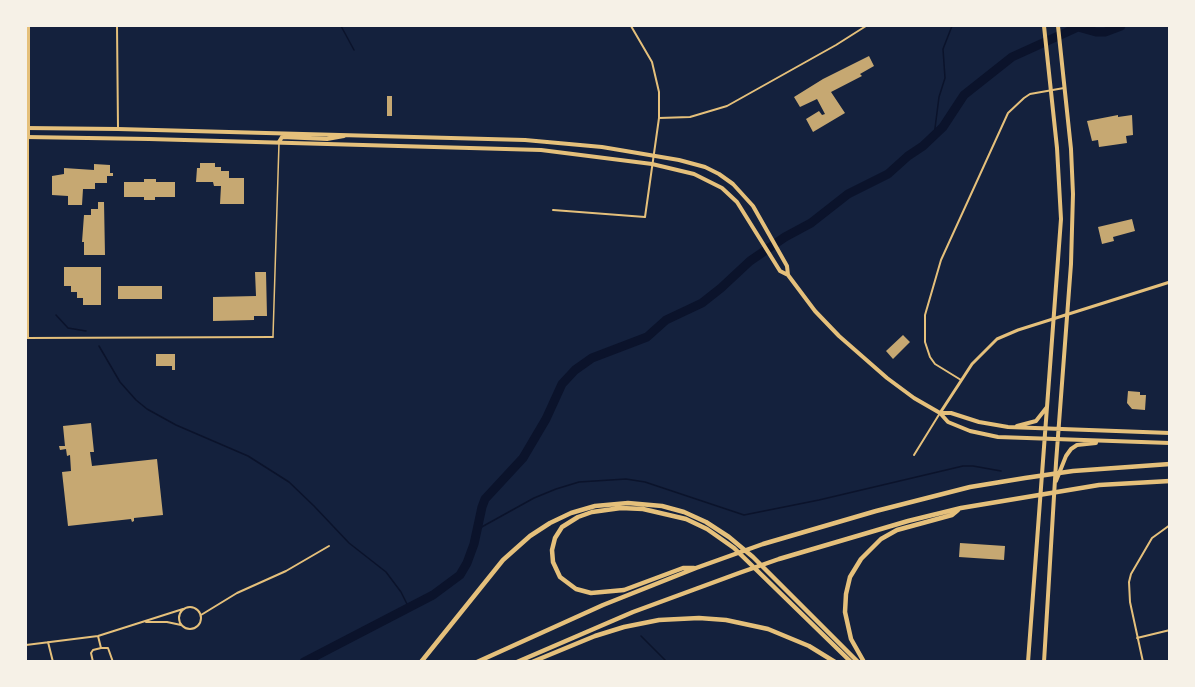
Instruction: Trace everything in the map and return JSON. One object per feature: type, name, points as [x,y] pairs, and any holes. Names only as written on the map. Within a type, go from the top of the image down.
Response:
[{"type":"highway","points":[[477,662],[594,609],[696,568],[763,544],[876,511],[970,487],[1073,471],[1170,464]]},
{"type":"highway","points":[[517,662],[625,615],[739,573],[908,520],[961,508],[1099,485],[1170,481]]},
{"type":"highway","points":[[421,662],[503,560],[530,536],[572,513],[595,506],[628,503],[673,509],[696,517],[717,529],[747,552],[858,662]]},
{"type":"highway","points":[[696,568],[683,568],[624,590],[591,593],[576,589],[560,577],[553,562],[552,550],[555,538],[562,527],[592,512],[643,508],[686,519],[707,529],[734,548],[851,662]]},
{"type":"highway","points":[[864,662],[851,639],[845,612],[850,577],[861,559],[874,544],[888,535],[907,526],[952,515],[961,508]]},
{"type":"highway","points":[[532,662],[595,636],[633,625],[658,620],[699,618],[726,620],[768,629],[809,646],[835,662]]},
{"type":"main road","points":[[28,26],[27,137],[541,150],[652,164],[694,174],[722,189],[742,209],[780,271],[788,275],[815,311],[852,348],[905,392],[940,413],[948,422],[988,436],[1170,443]]},
{"type":"main road","points":[[1028,662],[1061,219],[1044,26]]},
{"type":"main road","points":[[1044,662],[1073,204],[1071,149],[1058,26]]},
{"type":"main road","points":[[27,128],[540,141],[596,146],[653,155],[683,161],[719,174],[734,184],[753,206],[787,266],[788,275]]},
{"type":"main road","points":[[279,142],[282,137],[339,138],[347,135]]},
{"type":"main road","points":[[1013,427],[1036,421],[1048,405]]},
{"type":"main road","points":[[940,413],[951,413],[979,422],[1013,427],[1170,433]]},
{"type":"main road","points":[[1054,486],[1068,452],[1075,446],[1112,441]]},
{"type":"street","points":[[117,26],[118,129]]},
{"type":"street","points":[[553,210],[645,217],[659,118],[659,92],[652,62],[631,26]]},
{"type":"street","points":[[659,118],[690,117],[727,106],[866,26]]},
{"type":"street","points":[[961,380],[935,364],[927,349],[924,324],[933,281],[1008,113],[1024,98],[1035,92],[1064,88]]},
{"type":"street","points":[[27,137],[27,337],[273,337]]},
{"type":"street","points":[[914,454],[972,364],[997,339],[1035,324],[1170,282]]},
{"type":"street","points":[[1143,662],[1130,602],[1130,578],[1152,538],[1170,525]]},
{"type":"street","points":[[201,615],[237,593],[286,571],[329,546]]},
{"type":"street","points":[[26,645],[98,636],[193,607],[201,615],[201,623],[188,630],[181,625],[167,622],[146,622]]},
{"type":"street","points":[[181,625],[178,619],[183,609]]},
{"type":"street","points":[[1137,638],[1170,630]]},
{"type":"street","points":[[98,636],[101,648]]},
{"type":"street","points":[[48,642],[53,662]]},
{"type":"street","points":[[93,662],[93,650],[101,648],[108,648],[113,662]]},
{"type":"lane","points":[[273,337],[279,142]]},
{"type":"building","points":[[869,56],[874,66],[860,74],[862,76],[831,92],[845,113],[813,132],[806,119],[819,111],[822,115],[825,114],[817,99],[800,107],[794,97],[823,79]]},
{"type":"building","points":[[387,96],[392,96],[392,116],[387,116]]},
{"type":"building","points":[[1118,115],[1118,117],[1132,115],[1133,135],[1126,136],[1127,143],[1099,147],[1098,140],[1092,141],[1087,121]]},
{"type":"building","points":[[200,163],[215,163],[215,167],[221,167],[221,171],[229,171],[229,178],[244,178],[244,204],[220,204],[221,186],[214,186],[213,182],[196,182],[197,168],[200,168]]},
{"type":"building","points":[[94,164],[110,165],[110,173],[113,173],[113,176],[107,176],[107,183],[95,183],[95,189],[83,189],[82,205],[68,205],[68,196],[52,195],[52,176],[64,174],[64,168],[94,170]]},
{"type":"building","points":[[144,179],[156,179],[156,182],[175,182],[175,197],[155,197],[155,200],[144,200],[144,197],[124,197],[124,182],[144,182]]},
{"type":"building","points":[[98,202],[104,202],[105,255],[84,255],[84,242],[82,242],[84,215],[91,215],[91,209],[98,209]]},
{"type":"building","points":[[1132,219],[1135,231],[1113,237],[1114,241],[1102,244],[1098,227]]},
{"type":"building","points":[[64,267],[101,267],[101,305],[83,305],[83,298],[77,298],[77,292],[71,292],[71,286],[64,286]]},
{"type":"building","points":[[255,272],[266,272],[267,316],[254,316],[254,320],[213,321],[213,297],[256,296]]},
{"type":"building","points":[[118,286],[162,286],[162,299],[118,299]]},
{"type":"building","points":[[903,335],[910,342],[893,359],[886,351]]},
{"type":"building","points":[[156,354],[175,354],[175,370],[172,370],[172,366],[156,366]]},
{"type":"building","points":[[1128,391],[1146,395],[1145,410],[1132,409],[1127,403]]},
{"type":"building","points":[[91,423],[94,452],[90,452],[92,466],[157,459],[163,515],[134,518],[132,522],[131,519],[68,526],[62,472],[71,471],[70,455],[67,456],[66,449],[60,450],[59,446],[65,446],[63,426]]},
{"type":"building","points":[[960,543],[1005,546],[1004,560],[959,557]]},
{"type":"waterway","points":[[341,26],[354,50]]},
{"type":"waterway","points":[[934,136],[939,97],[945,78],[943,49],[952,26]]},
{"type":"waterway","points":[[304,662],[433,595],[460,575],[474,544],[485,499],[523,458],[546,419],[562,384],[575,370],[592,358],[647,337],[666,320],[702,303],[750,261],[785,237],[811,223],[848,194],[888,174],[943,127],[964,95],[1012,57],[1078,27],[1105,32],[1121,26]]},
{"type":"waterway","points":[[56,315],[68,328],[86,331]]},
{"type":"waterway","points":[[99,346],[120,382],[147,409],[176,425],[248,456],[289,482],[349,543],[386,572],[401,592],[409,608]]},
{"type":"waterway","points":[[478,529],[534,498],[579,482],[626,479],[645,482],[744,515],[963,466],[1001,471]]},
{"type":"waterway","points":[[641,636],[667,662]]}]
